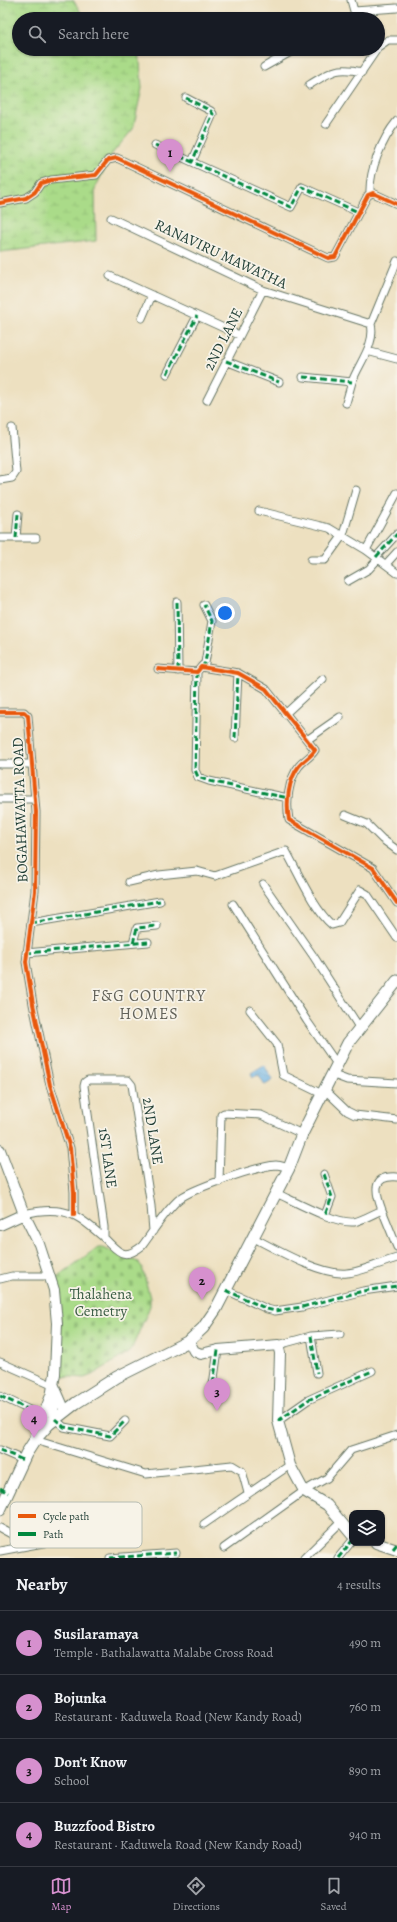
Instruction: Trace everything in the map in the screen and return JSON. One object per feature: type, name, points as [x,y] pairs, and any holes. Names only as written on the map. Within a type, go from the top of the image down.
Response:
[{"type":"main road","points":[[0,1508],[4,1490],[35,1440],[55,1419],[117,1377],[189,1341],[209,1319],[226,1290],[276,1193],[331,1074],[359,1027],[397,981]]},
{"type":"main road","points":[[35,1440],[42,1416],[51,1397]]},
{"type":"street","points":[[351,0],[354,11],[397,8]]},
{"type":"street","points":[[385,42],[388,40],[397,40]]},
{"type":"street","points":[[264,67],[284,56]]},
{"type":"street","points":[[326,124],[372,56]]},
{"type":"street","points":[[310,85],[335,70],[349,69],[362,72]]},
{"type":"street","points":[[186,98],[214,114],[192,162]]},
{"type":"street","points":[[0,203],[26,198],[35,192],[41,183],[51,180],[96,175],[108,160],[117,158],[328,258],[335,257],[358,212],[370,193],[371,173],[384,141],[397,121]]},
{"type":"street","points":[[155,145],[291,207],[302,187],[358,212]]},
{"type":"street","points":[[370,193],[397,204]]},
{"type":"street","name":"RANAVIRU MAWATHA","points":[[112,218],[263,290],[371,324]]},
{"type":"street","points":[[346,403],[352,382],[367,351],[373,332],[371,324],[397,261]]},
{"type":"street","points":[[110,276],[239,335]]},
{"type":"street","name":"2ND LANE","points":[[207,400],[263,290]]},
{"type":"street","points":[[142,318],[152,295]]},
{"type":"street","points":[[167,374],[196,316]]},
{"type":"street","points":[[367,351],[397,359]]},
{"type":"street","points":[[226,361],[279,382]]},
{"type":"street","points":[[303,377],[352,382]]},
{"type":"street","points":[[0,480],[12,478],[16,472],[12,428]]},
{"type":"street","points":[[311,560],[325,560],[342,535],[356,490]]},
{"type":"street","points":[[366,550],[397,493]]},
{"type":"street","points":[[259,511],[329,528],[366,550],[397,573]]},
{"type":"street","points":[[16,538],[18,514]]},
{"type":"street","points":[[348,581],[369,569],[397,534]]},
{"type":"street","points":[[0,538],[36,538]]},
{"type":"street","points":[[386,564],[397,552]]},
{"type":"street","points":[[177,602],[178,671]]},
{"type":"street","points":[[204,605],[212,621],[205,663],[199,670],[195,770],[198,777],[208,781],[288,798]]},
{"type":"street","points":[[158,669],[238,673],[266,689],[314,750],[313,754],[299,766],[293,778],[288,798],[289,820],[373,868],[397,902]]},
{"type":"street","points":[[235,738],[238,673]]},
{"type":"street","points":[[285,714],[323,679]]},
{"type":"street","name":"BOGAHAWATTA ROAD","points":[[0,712],[24,712],[28,716],[35,798],[35,890],[32,923],[26,953],[29,983],[50,1085],[70,1148],[74,1192],[74,1215]]},
{"type":"street","points":[[307,740],[340,717]]},
{"type":"street","points":[[0,764],[32,764]]},
{"type":"street","points":[[0,799],[35,798]]},
{"type":"street","points":[[345,815],[367,824],[382,839],[397,850]]},
{"type":"street","points":[[129,882],[159,875],[197,872],[215,876],[286,851],[321,913],[332,925],[339,923],[360,890],[367,894],[397,938]]},
{"type":"street","points":[[263,884],[359,1027]]},
{"type":"street","points":[[32,923],[160,902]]},
{"type":"street","points":[[233,904],[307,1021],[337,1064]]},
{"type":"street","points":[[133,942],[137,928],[157,926]]},
{"type":"street","points":[[26,953],[133,942],[148,942]]},
{"type":"street","points":[[250,1010],[277,1044],[282,1075],[323,1092],[347,1111],[355,1115],[397,1120]]},
{"type":"street","points":[[331,1074],[347,1080],[397,1083]]},
{"type":"street","name":"2ND LANE","points":[[85,1082],[88,1080],[128,1080],[132,1085],[151,1206],[153,1231]]},
{"type":"street","name":"1ST LANE","points":[[85,1082],[84,1086],[104,1227],[104,1238]]},
{"type":"street","points":[[219,1182],[222,1115],[224,1112],[261,1115],[302,1134]]},
{"type":"street","points":[[0,1150],[24,1214],[39,1244],[50,1276],[57,1315],[54,1386],[51,1397],[55,1419],[64,1426],[110,1436],[125,1421]]},
{"type":"street","points":[[0,1226],[24,1214],[53,1210],[74,1215],[104,1238],[117,1251],[127,1253],[142,1246],[168,1210],[179,1199],[191,1192],[254,1169],[277,1165],[288,1168]]},
{"type":"street","points":[[324,1174],[332,1197],[325,1215]]},
{"type":"street","points":[[397,1177],[390,1176],[379,1182],[376,1188],[376,1194],[397,1247]]},
{"type":"street","points":[[276,1193],[325,1215],[347,1222],[356,1222],[382,1210]]},
{"type":"street","points":[[252,1237],[290,1256],[332,1272],[347,1273],[397,1258]]},
{"type":"street","points":[[0,1279],[12,1276],[50,1276]]},
{"type":"street","points":[[226,1290],[267,1309],[275,1310],[302,1307],[363,1291],[397,1286]]},
{"type":"street","points":[[189,1341],[194,1351],[201,1354],[218,1350],[278,1345],[311,1336],[340,1334]]},
{"type":"street","points":[[311,1336],[317,1373]]},
{"type":"street","points":[[278,1345],[280,1353],[278,1421],[290,1465],[304,1491],[327,1505],[349,1531]]},
{"type":"street","points":[[212,1392],[218,1350]]},
{"type":"street","points":[[0,1362],[54,1386],[65,1411]]},
{"type":"street","points":[[278,1421],[308,1400],[372,1371]]},
{"type":"street","points":[[0,1396],[42,1416]]},
{"type":"street","points":[[224,1548],[304,1491],[327,1478],[351,1450],[397,1435]]},
{"type":"street","points":[[35,1440],[146,1474],[232,1465],[242,1471],[248,1493]]},
{"type":"street","points":[[0,1450],[23,1460]]},
{"type":"street","points":[[204,1524],[290,1465]]},
{"type":"street","points":[[304,1558],[341,1522]]},
{"type":"street","points":[[0,1528],[10,1533]]},
{"type":"street","points":[[338,1558],[349,1545]]},
{"type":"street","points":[[385,1545],[396,1548]]},
{"type":"street","points":[[0,1551],[16,1548]]},
{"type":"street","points":[[110,1558],[176,1553]]},
{"type":"green space","points":[[0,0],[73,0],[81,12],[12,12],[12,56],[140,56],[142,88],[133,129],[111,155],[95,189],[96,241],[0,252]]},
{"type":"green space","name":"Thalahena Cemetry","points":[[98,1247],[103,1247],[138,1262],[142,1267],[150,1298],[150,1306],[132,1348],[128,1353],[92,1375],[84,1378],[61,1376],[56,1371],[54,1283],[56,1278]]},
{"type":"water","points":[[264,1065],[273,1080],[265,1085],[259,1075],[253,1077],[251,1073]]},
{"type":"marked path","points":[[186,98],[211,111],[213,114],[192,162]]},
{"type":"marked path","points":[[155,145],[291,207],[302,187],[358,212]]},
{"type":"marked path","points":[[167,374],[197,316]]},
{"type":"marked path","points":[[226,361],[279,382]]},
{"type":"marked path","points":[[303,377],[352,382]]},
{"type":"marked path","points":[[16,538],[18,514]]},
{"type":"marked path","points":[[376,557],[397,534]]},
{"type":"marked path","points":[[177,602],[178,671]]},
{"type":"marked path","points":[[201,667],[205,663],[212,621],[204,605]]},
{"type":"marked path","points":[[197,672],[195,770],[198,777],[209,781],[288,798]]},
{"type":"marked path","points":[[235,738],[238,673]]},
{"type":"marked path","points":[[31,923],[160,901]]},
{"type":"marked path","points":[[133,943],[137,928],[157,926]]},
{"type":"marked path","points":[[26,953],[148,942]]},
{"type":"marked path","points":[[324,1174],[332,1197],[325,1215]]},
{"type":"marked path","points":[[226,1290],[267,1309],[275,1311],[302,1307],[363,1291],[397,1286]]},
{"type":"marked path","points":[[311,1336],[317,1373]]},
{"type":"marked path","points":[[212,1392],[218,1350]]},
{"type":"marked path","points":[[278,1421],[308,1400],[372,1371]]},
{"type":"marked path","points":[[0,1396],[42,1416]]},
{"type":"marked path","points":[[55,1419],[64,1427],[110,1436],[125,1421]]},
{"type":"marked path","points":[[0,1450],[23,1460]]},
{"type":"marked path","points":[[0,1488],[8,1493]]},
{"type":"marked path","points":[[393,1549],[397,1544]]},
{"type":"marked path","points":[[338,1558],[349,1545]]},
{"type":"marked path","points":[[110,1558],[176,1553]]},
{"type":"cycle path","points":[[0,203],[26,198],[35,192],[41,183],[51,180],[96,175],[108,160],[117,158],[328,258],[335,257],[368,195],[373,193],[397,204]]},
{"type":"cycle path","points":[[158,669],[197,672],[201,667],[238,673],[266,689],[315,750],[312,755],[299,766],[292,778],[288,799],[289,820],[373,868],[397,903]]},
{"type":"cycle path","points":[[0,712],[24,712],[28,716],[36,812],[35,891],[26,962],[50,1085],[70,1148],[74,1192],[74,1215]]},
{"type":"place","name":"Susilaramaya","points":[[170,172]]},
{"type":"place","name":"Bojunka","points":[[202,1300]]},
{"type":"place","name":"Don't Know","points":[[217,1411]]},
{"type":"place","name":"Buzzfood Bistro","points":[[34,1438]]},
{"type":"district","name":"F&G COUNTRY HOMES","points":[[149,1004]]}]
